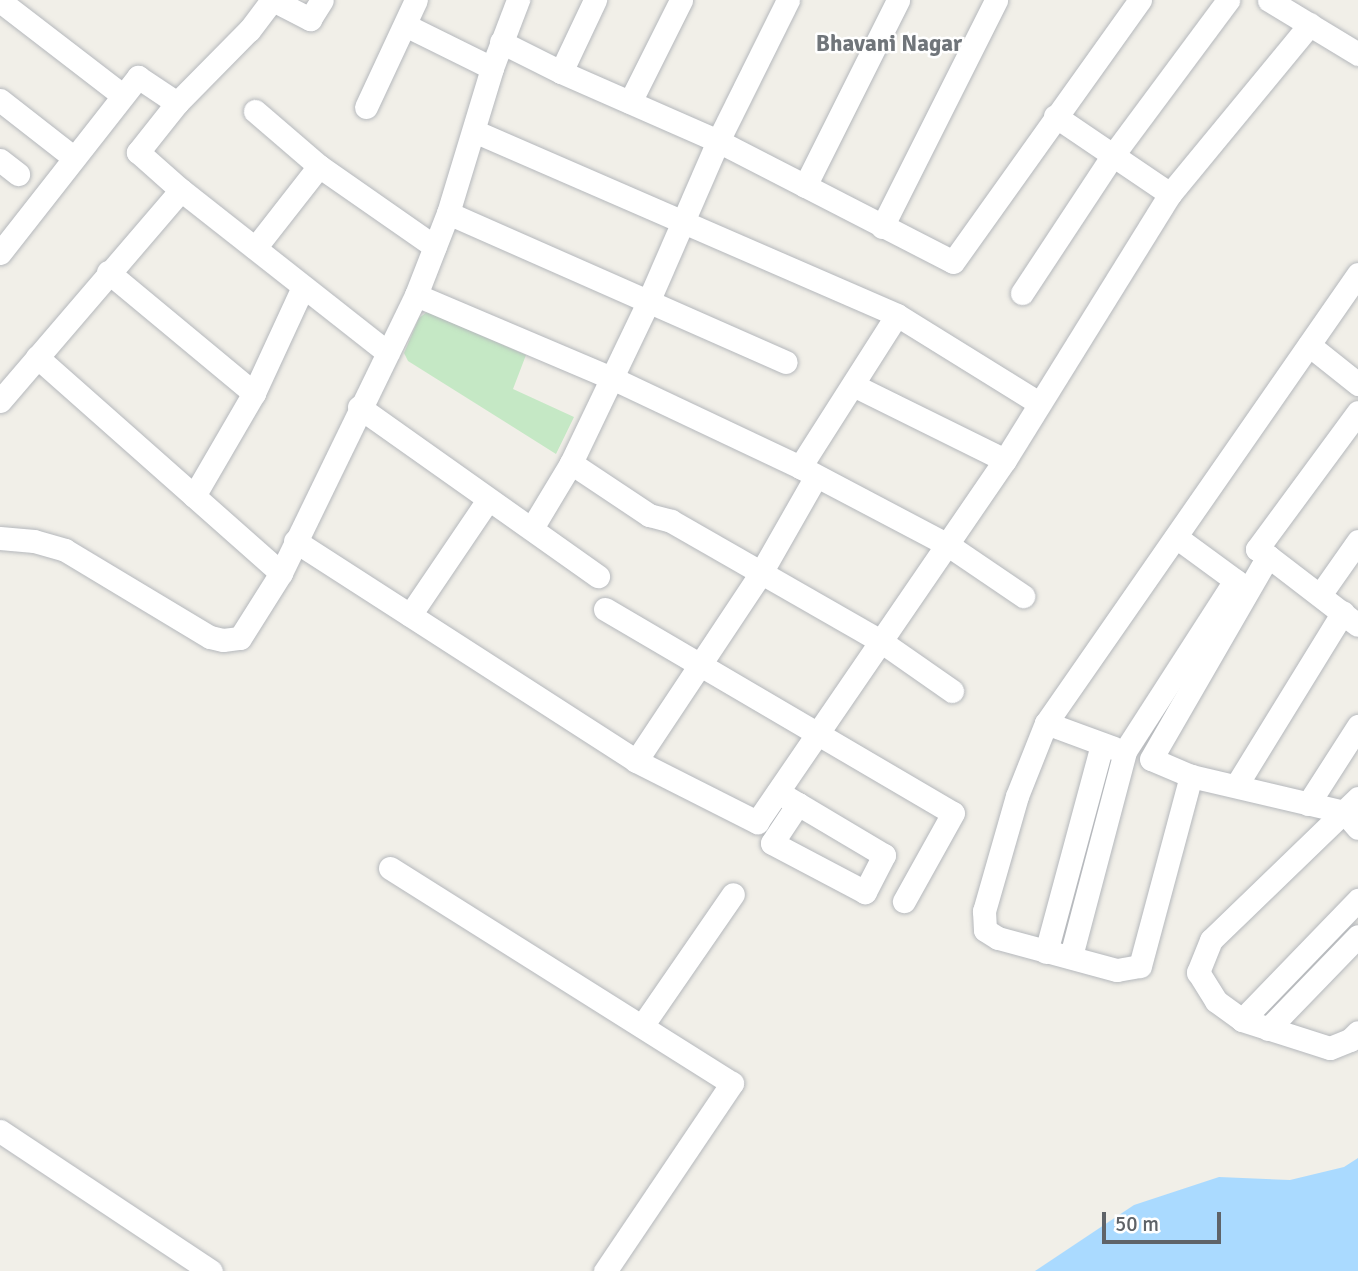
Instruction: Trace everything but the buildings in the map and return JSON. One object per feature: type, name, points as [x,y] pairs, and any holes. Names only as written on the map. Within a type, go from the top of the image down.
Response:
[{"type":"street","points":[[321,0],[310,19],[273,0],[249,30],[177,103],[138,152],[181,190],[388,354]]},
{"type":"street","points":[[366,107],[415,0]]},
{"type":"street","points":[[0,538],[34,541],[65,550],[210,637],[223,640],[240,638],[266,602],[281,573],[359,407],[416,295],[448,214],[492,68],[517,0]]},
{"type":"street","points":[[561,72],[595,0]]},
{"type":"street","points":[[630,102],[681,0]]},
{"type":"street","points":[[532,528],[571,463],[648,302],[718,141],[788,0]]},
{"type":"street","points":[[805,186],[898,0]]},
{"type":"street","points":[[882,227],[996,0]]},
{"type":"street","points":[[501,42],[561,72],[718,141],[953,262],[1140,0]]},
{"type":"street","points":[[1022,293],[1113,155],[1228,0]]},
{"type":"street","points":[[1269,0],[1358,54]]},
{"type":"street","points":[[0,1],[122,95]]},
{"type":"street","points":[[295,541],[636,761],[757,822],[878,640],[1005,460],[1170,194],[1310,24]]},
{"type":"street","points":[[405,25],[492,68]]},
{"type":"street","points":[[0,253],[138,77],[177,103]]},
{"type":"street","points":[[0,100],[73,157]]},
{"type":"street","points":[[255,111],[319,166],[435,247]]},
{"type":"street","points":[[1055,116],[1170,194]]},
{"type":"street","points":[[474,131],[897,315],[1039,403]]},
{"type":"street","points":[[255,248],[319,166]]},
{"type":"street","points":[[0,401],[181,190]]},
{"type":"street","points":[[448,214],[786,362]]},
{"type":"street","points":[[108,272],[254,393]]},
{"type":"street","points":[[1191,776],[1140,967],[1117,970],[998,938],[985,930],[984,911],[1017,796],[1046,723],[1358,274]]},
{"type":"street","points":[[194,496],[254,393],[303,286]]},
{"type":"street","points":[[416,295],[612,378],[808,473],[947,545],[1023,596]]},
{"type":"street","points":[[636,761],[762,571],[853,384],[897,315]]},
{"type":"street","points":[[1309,345],[1358,384]]},
{"type":"street","points":[[37,357],[281,573]]},
{"type":"street","points":[[853,384],[1005,460]]},
{"type":"street","points":[[359,407],[598,576]]},
{"type":"street","points":[[1237,786],[1350,618],[1258,549],[1358,412]]},
{"type":"street","points":[[571,463],[649,515],[671,521],[878,640],[952,691]]},
{"type":"street","points":[[410,615],[488,500]]},
{"type":"street","points":[[1176,537],[1243,585]]},
{"type":"street","points":[[1320,595],[1358,541]]},
{"type":"street","points":[[1071,956],[1125,751],[1243,585],[1268,556]]},
{"type":"street","points":[[1111,610],[1141,563],[1157,563]]},
{"type":"street","points":[[1151,760],[1243,585]]},
{"type":"street","points":[[605,609],[953,813],[904,901]]},
{"type":"street","points":[[1046,723],[1191,776],[1353,813]]},
{"type":"street","points":[[1308,804],[1358,726]]},
{"type":"street","points":[[1046,952],[1102,744]]},
{"type":"street","points":[[778,792],[884,855],[865,892],[772,843],[798,804]]},
{"type":"street","points":[[1353,813],[1211,940],[1198,972],[1216,1001],[1242,1020],[1331,1048],[1350,1040],[1358,1032]]},
{"type":"street","points":[[1167,870],[1176,870],[1179,864],[1192,817]]},
{"type":"street","points":[[390,868],[732,1083],[605,1271]]},
{"type":"street","points":[[642,1026],[733,894]]},
{"type":"street","points":[[1242,1020],[1358,900]]},
{"type":"street","points":[[1268,1029],[1358,936]]},
{"type":"street","points":[[0,1131],[211,1271]]},
{"type":"green space","points":[[427,312],[526,355],[513,389],[574,417],[556,454],[408,361],[404,353],[419,318]]},
{"type":"water","points":[[1358,1158],[1358,1271],[1035,1271],[1134,1205],[1219,1177],[1290,1180],[1344,1167]]},
{"type":"district","name":"Bhavani Nagar","points":[[889,44]]}]
